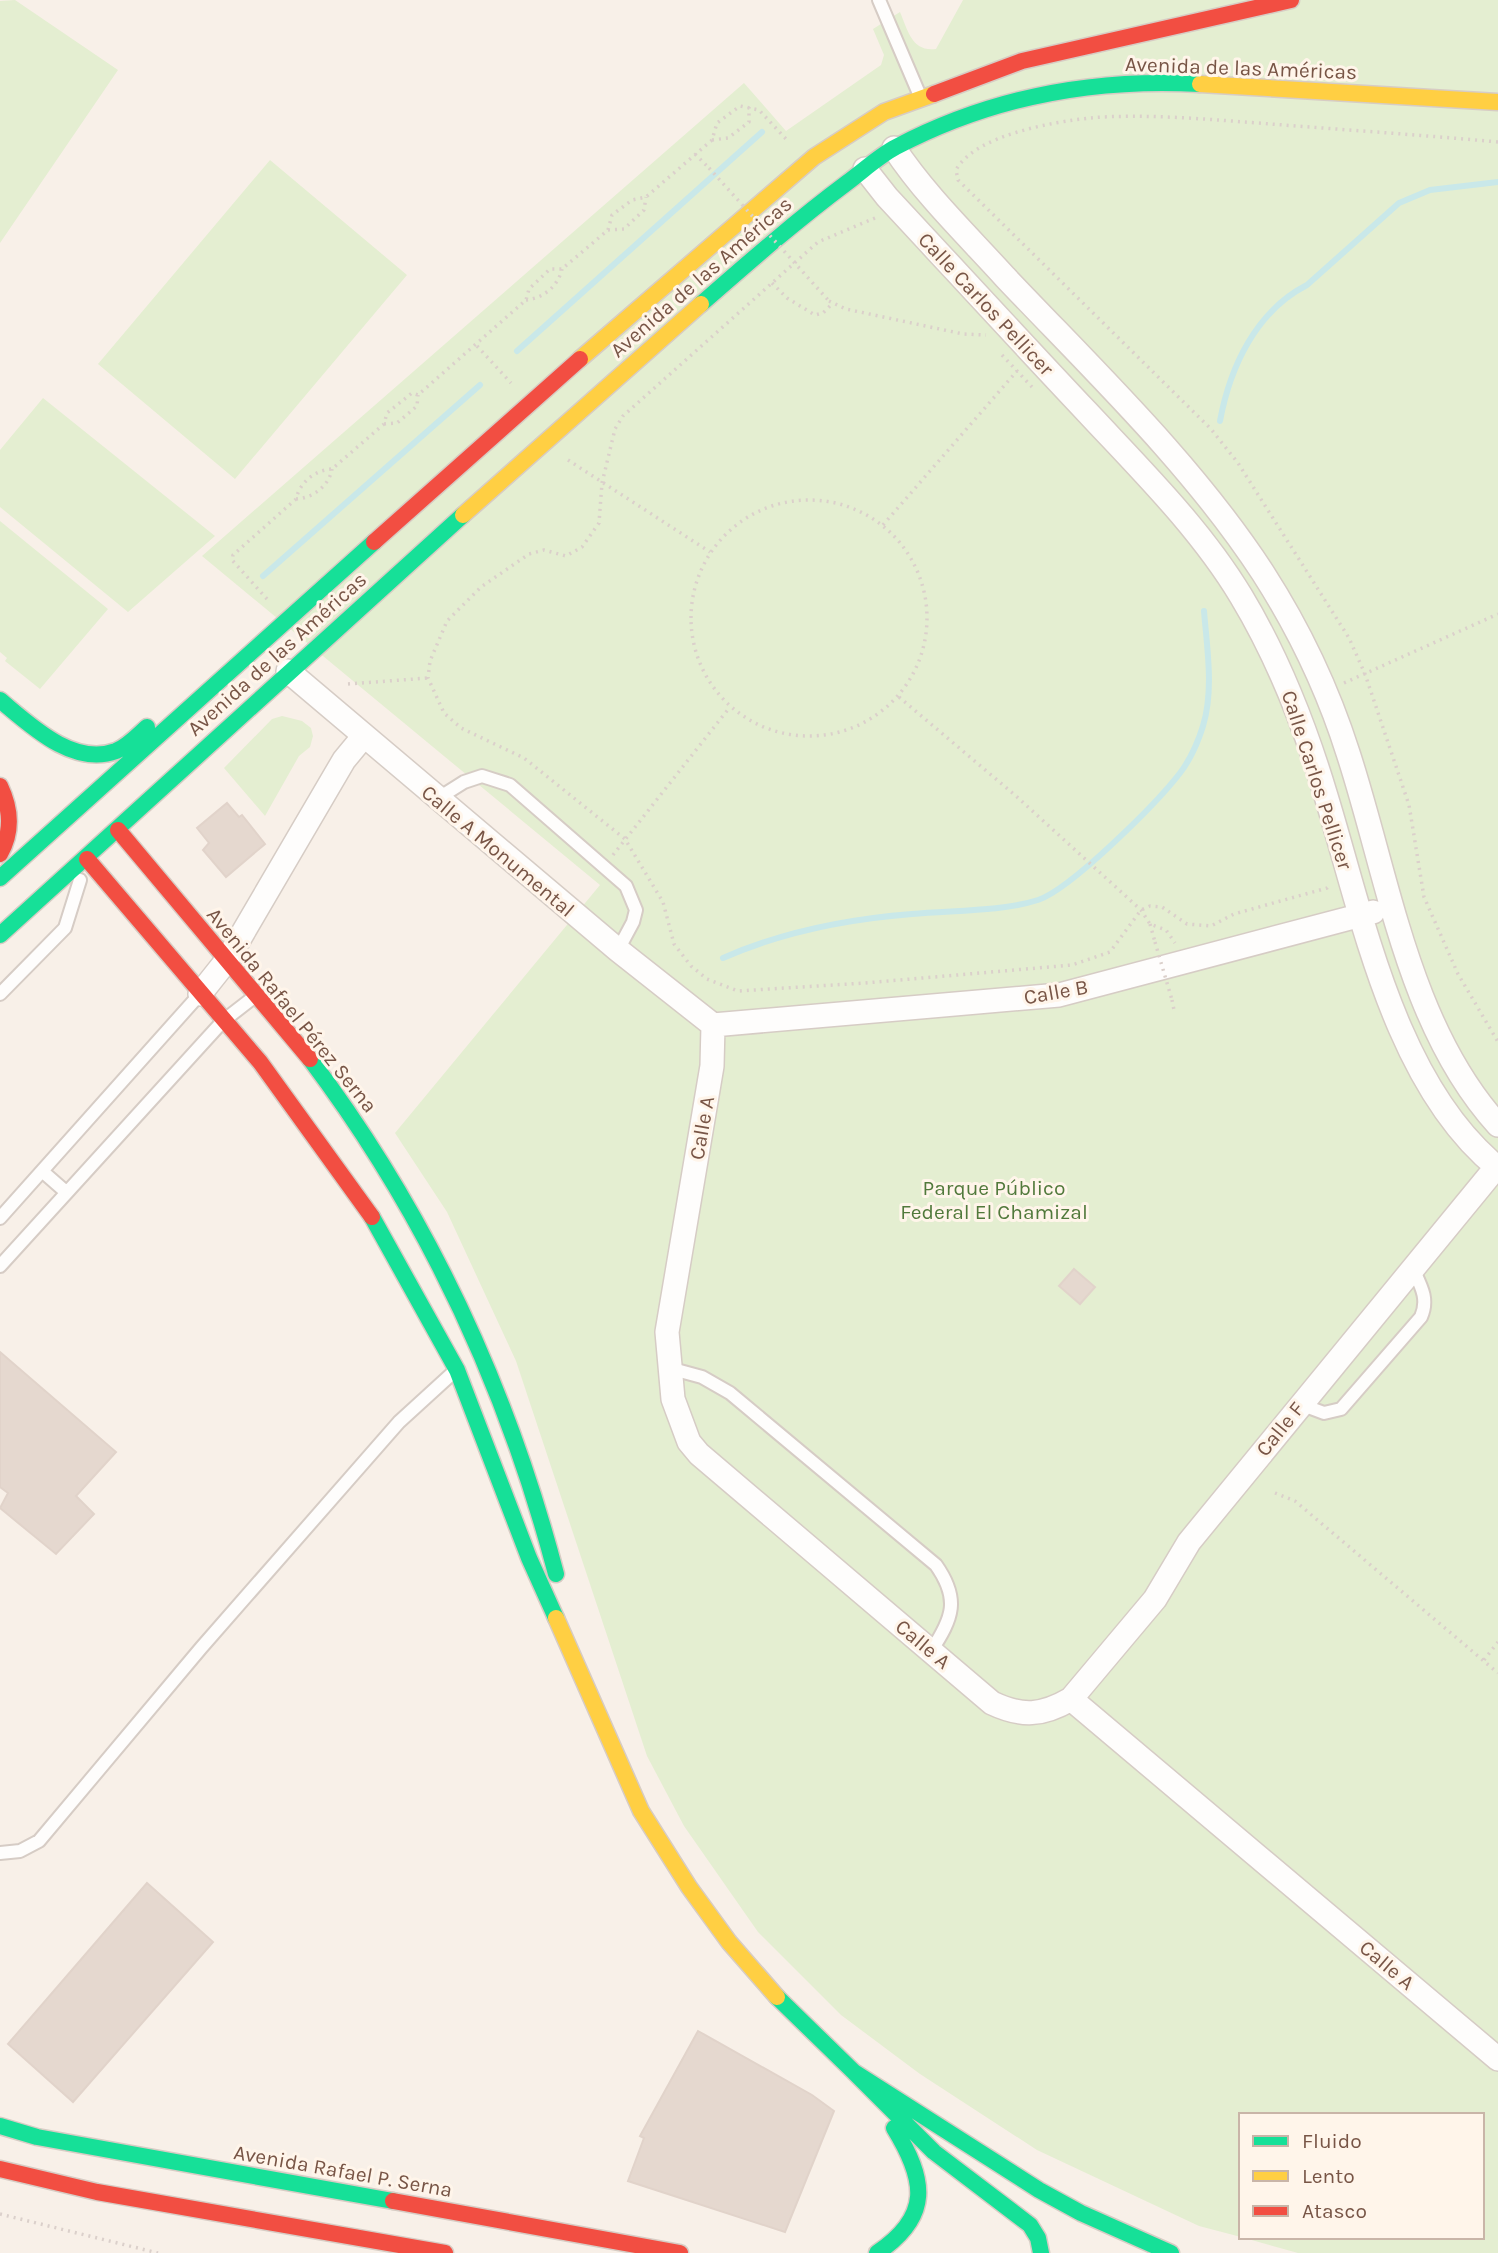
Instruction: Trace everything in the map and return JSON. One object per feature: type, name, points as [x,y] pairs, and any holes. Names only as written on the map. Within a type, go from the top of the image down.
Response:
[{"type":"main road","name":"Avenida de las Américas","points":[[260,643],[433,493],[732,225],[814,157],[884,112],[920,96],[1022,61],[1291,0]]},
{"type":"main road","name":"Avenida de las Américas","points":[[0,935],[118,830],[285,663],[549,440],[790,225],[894,148],[979,110],[1042,93],[1094,85],[1190,83],[1498,102]]},
{"type":"main road","points":[[290,637],[381,555],[433,493]]},
{"type":"main road","points":[[0,700],[48,737],[71,748],[101,754],[117,751],[233,654],[260,643]]},
{"type":"main road","points":[[0,878],[260,643]]},
{"type":"main road","points":[[0,786],[6,799],[10,831],[0,854]]},
{"type":"main road","name":"Avenida Rafael Pérez Serna","points":[[118,830],[313,1063],[358,1126],[407,1204],[463,1307],[512,1427],[552,1556],[575,1658]]},
{"type":"main road","name":"Avenida Rafael Pérez Serna","points":[[87,859],[309,1125],[366,1206],[457,1370],[480,1421],[529,1558],[641,1811],[689,1887],[765,1985],[854,2072],[1028,2183],[1081,2213],[1171,2253]]},
{"type":"main road","points":[[854,2072],[905,2143],[918,2168],[921,2189],[911,2222],[901,2235],[877,2253]]},
{"type":"main road","points":[[854,2072],[934,2152],[1030,2225],[1038,2238],[1041,2253]]},
{"type":"main road","name":"Avenida Rafael P. Serna","points":[[0,2126],[37,2137],[680,2253]]},
{"type":"main road","points":[[0,2168],[97,2192],[446,2253]]},
{"type":"street","name":"Calle Carlos Pellicer","points":[[894,148],[932,198],[1123,402],[1199,489],[1263,573],[1317,668],[1348,753],[1391,908],[1433,1020],[1464,1079],[1498,1125]]},
{"type":"street","name":"Calle Carlos Pellicer","points":[[865,169],[1032,354],[1179,510],[1241,595],[1291,690],[1326,796],[1358,916],[1393,1009],[1418,1064],[1444,1109],[1471,1144],[1498,1167]]},
{"type":"street","name":"Calle A Monumental","points":[[285,663],[363,737],[436,799],[713,1025]]},
{"type":"street","points":[[201,994],[227,960],[344,760],[363,737]]},
{"type":"street","name":"Calle B","points":[[713,1025],[1059,995],[1391,908]]},
{"type":"street","name":"Calle A","points":[[713,1025],[712,1066],[667,1332],[669,1368],[679,1421],[689,1442],[699,1454],[992,1703],[1013,1713],[1034,1715],[1052,1710],[1071,1699],[1498,2059]]},
{"type":"street","name":"Calle F","points":[[1071,1699],[1155,1599],[1189,1542],[1498,1167]]},
{"type":"lane","points":[[879,0],[920,96]]},
{"type":"lane","points":[[436,799],[464,782],[482,776],[510,785],[626,886],[636,910],[633,922],[618,950]]},
{"type":"lane","points":[[0,994],[65,928],[87,859]]},
{"type":"lane","points":[[0,1217],[201,994]]},
{"type":"lane","points":[[0,1266],[222,1021],[256,995]]},
{"type":"lane","points":[[42,1171],[66,1192]]},
{"type":"lane","points":[[1300,1404],[1324,1413],[1341,1409],[1395,1349],[1421,1317],[1426,1306],[1413,1269]]},
{"type":"lane","points":[[0,1853],[20,1851],[39,1841],[201,1648],[399,1422],[457,1370],[483,1355]]},
{"type":"lane","points":[[669,1368],[702,1377],[730,1393],[936,1565],[948,1582],[953,1602],[946,1629],[931,1651]]},
{"type":"path","points":[[712,140],[717,123],[740,106],[759,110],[787,140]]},
{"type":"path","points":[[526,300],[538,299],[559,280],[562,269],[608,230],[612,215],[632,200],[646,197],[712,140],[728,138],[749,121],[749,107]]},
{"type":"path","points":[[951,191],[958,180],[956,170],[961,160],[979,147],[1023,131],[1092,118],[1212,120],[1498,142]]},
{"type":"path","points":[[695,154],[830,303],[963,334],[987,335]]},
{"type":"path","points":[[608,230],[624,229],[644,209],[646,197]]},
{"type":"path","points":[[875,218],[818,242],[623,416],[615,429],[602,483],[599,523],[582,547],[566,556],[544,550],[529,554],[481,587],[447,621],[430,661],[428,678],[444,713],[461,728],[524,758],[625,839],[663,902],[674,944],[691,966],[707,979],[738,991],[865,984],[1072,965],[1110,952],[1140,910],[1150,906],[1162,907],[1187,924],[1212,926],[1234,915],[1327,888],[1331,884]]},
{"type":"path","points":[[384,424],[397,423],[417,406],[418,396],[526,300],[529,289],[550,270],[562,269]]},
{"type":"path","points":[[763,274],[804,310],[815,315],[823,313],[830,303]]},
{"type":"path","points":[[981,326],[994,345]]},
{"type":"path","points":[[477,346],[513,386]]},
{"type":"path","points":[[1001,354],[1035,390]]},
{"type":"path","points":[[883,525],[1032,354]]},
{"type":"path","points":[[270,602],[232,560],[233,555],[296,499],[299,487],[321,470],[332,469],[384,424],[387,413],[412,393],[418,396]]},
{"type":"path","points":[[549,440],[564,458],[710,552]]},
{"type":"path","points":[[296,499],[308,499],[330,480],[332,469]]},
{"type":"path","points":[[810,499],[849,506],[883,525],[909,554],[924,589],[928,627],[919,664],[899,696],[870,720],[836,734],[811,736],[798,736],[762,727],[730,706],[708,680],[695,650],[692,627],[696,583],[710,552],[737,523],[772,505],[797,501],[810,499]]},
{"type":"path","points":[[1343,684],[1498,614]]},
{"type":"path","points":[[348,684],[428,678]]},
{"type":"path","points":[[899,696],[1016,796],[1140,910],[1150,925],[1174,1010]]},
{"type":"path","points":[[605,865],[730,706]]},
{"type":"path","points":[[1150,925],[1166,930],[1172,937],[1182,961]]},
{"type":"path","points":[[1275,1493],[1295,1501],[1498,1673]]},
{"type":"path","points":[[1483,1660],[1498,1642]]},
{"type":"path","points":[[0,2214],[158,2253]]},
{"type":"green space","points":[[15,0],[118,70],[0,243],[0,1]]},
{"type":"green space","name":"Parque Público Federal El Chamizal","points":[[963,0],[1498,0],[1498,2253],[1298,2253],[1247,2239],[1484,2239],[1484,2113],[1239,2113],[1239,2237],[1199,2226],[1037,2150],[920,2074],[841,2015],[758,1932],[684,1826],[647,1756],[516,1361],[447,1212],[395,1133],[600,885],[202,556],[744,83],[786,131],[881,65],[884,55],[873,29],[900,12],[916,44],[936,49]]},
{"type":"green space","points":[[270,160],[407,275],[235,479],[98,364]]},
{"type":"green space","points":[[43,398],[215,536],[128,612],[0,507],[0,450]]},
{"type":"green space","points":[[0,521],[108,609],[40,689],[5,661],[7,658],[0,652]]},
{"type":"green space","points":[[282,716],[302,721],[311,728],[313,736],[310,747],[299,756],[265,816],[224,768],[272,719]]},
{"type":"building","points":[[227,803],[239,817],[242,815],[265,844],[226,877],[203,850],[209,843],[197,828]]},
{"type":"building","points":[[1074,1269],[1095,1287],[1080,1304],[1059,1286]]},
{"type":"building","points":[[0,1352],[116,1452],[76,1496],[94,1514],[56,1554],[0,1508],[8,1493],[0,1487]]},
{"type":"building","points":[[147,1883],[213,1942],[73,2102],[8,2044]]},
{"type":"building","points":[[698,2031],[812,2095],[834,2111],[785,2232],[628,2181],[644,2138],[640,2136]]},
{"type":"waterway","points":[[517,351],[762,132]]},
{"type":"waterway","points":[[1220,421],[1238,361],[1248,342],[1273,310],[1289,296],[1307,285],[1399,203],[1430,190],[1498,182]]},
{"type":"waterway","points":[[263,576],[480,385]]},
{"type":"waterway","points":[[723,958],[768,941],[840,923],[888,916],[992,909],[1023,904],[1053,893],[1113,844],[1153,804],[1180,773],[1193,751],[1203,726],[1208,698],[1209,669],[1204,611]]},
{"type":"traffic: fast","points":[[701,304],[792,226],[878,159],[932,130],[969,115],[1044,94],[1121,84],[1200,84]]},
{"type":"traffic: fast","points":[[0,935],[463,515]]},
{"type":"traffic: fast","points":[[0,878],[374,542]]},
{"type":"traffic: fast","points":[[0,700],[53,741],[84,753],[116,751],[147,727]]},
{"type":"traffic: fast","points":[[310,1059],[390,1178],[426,1240],[458,1304],[513,1436],[556,1574]]},
{"type":"traffic: fast","points":[[372,1217],[457,1370],[529,1558],[556,1618]]},
{"type":"traffic: fast","points":[[777,1997],[854,2072],[1039,2190],[1081,2213],[1171,2253]]},
{"type":"traffic: fast","points":[[854,2072],[934,2152],[1030,2225],[1038,2238],[1041,2253]]},
{"type":"traffic: fast","points":[[0,2126],[37,2137],[393,2201]]},
{"type":"traffic: fast","points":[[877,2253],[907,2225],[915,2211],[918,2196],[913,2164],[894,2128]]},
{"type":"traffic: slow","points":[[1200,84],[1498,102]]},
{"type":"traffic: slow","points":[[580,359],[814,157],[884,112],[934,94]]},
{"type":"traffic: slow","points":[[463,515],[701,304]]},
{"type":"traffic: slow","points":[[556,1618],[641,1811],[689,1887],[729,1942],[777,1997]]},
{"type":"traffic: jam","points":[[934,94],[1022,61],[1291,0]]},
{"type":"traffic: jam","points":[[374,542],[580,359]]},
{"type":"traffic: jam","points":[[0,786],[9,820],[7,837],[0,854]]},
{"type":"traffic: jam","points":[[118,830],[310,1059]]},
{"type":"traffic: jam","points":[[87,859],[260,1062],[372,1217]]},
{"type":"traffic: jam","points":[[0,2169],[97,2192],[445,2253]]},
{"type":"traffic: jam","points":[[393,2201],[680,2253]]}]
